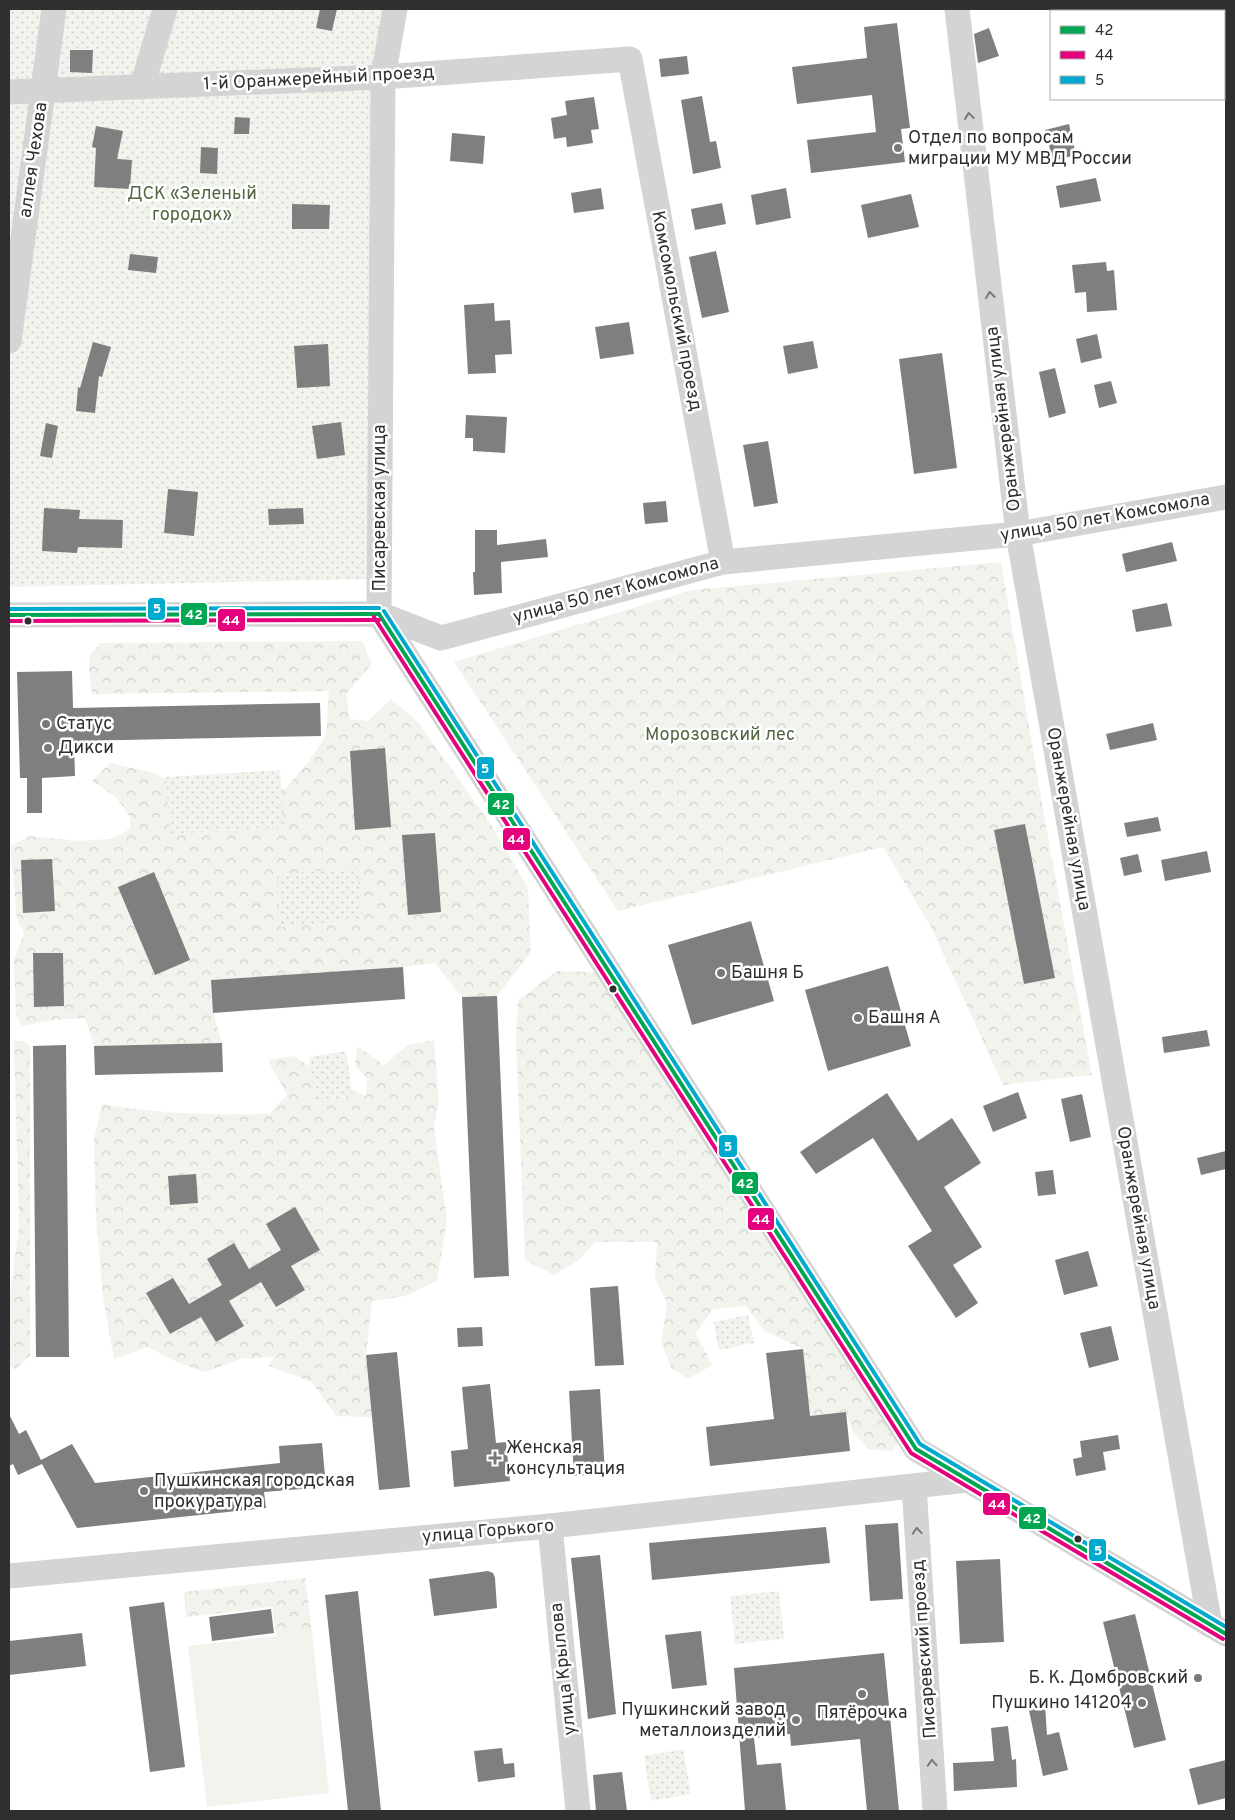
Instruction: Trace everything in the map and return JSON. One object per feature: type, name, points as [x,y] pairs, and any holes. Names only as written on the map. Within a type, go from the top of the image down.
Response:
[{"type":"street","name":"аллея Чехова","points":[[9,341],[54,9]]},
{"type":"street","points":[[142,87],[166,9]]},
{"type":"street","name":"Писаревская улица","points":[[394,9],[383,77],[380,614],[916,1449],[1218,1630]]},
{"type":"street","name":"Оранжерейная улица","points":[[957,9],[1018,534],[1218,1630]]},
{"type":"street","name":"1-й Оранжерейный проезд","points":[[9,92],[383,77],[630,60]]},
{"type":"street","name":"Комсомольский проезд","points":[[630,60],[723,562]]},
{"type":"street","name":"улица 50 лет Комсомола","points":[[9,615],[380,614],[441,638],[723,562],[1018,534],[1226,497]]},
{"type":"street","name":"улица Горького","points":[[9,1576],[550,1526],[967,1480]]},
{"type":"street","name":"Писаревский проезд","points":[[914,1486],[935,1811]]},
{"type":"street","name":"улица Крылова","points":[[550,1526],[578,1811]]},
{"type":"green space","name":"ДСК «Зеленый городок»","points":[[9,9],[387,9],[373,579],[9,587]]},
{"type":"green space","name":"Морозовский лес","points":[[1001,562],[1044,815],[1092,1075],[1003,1085],[930,925],[883,847],[618,911],[454,662],[692,590]]},
{"type":"green space","points":[[362,641],[372,664],[346,694],[350,719],[368,721],[391,699],[417,721],[492,826],[528,888],[531,952],[497,996],[462,997],[435,963],[403,967],[212,980],[213,1013],[222,1043],[94,1046],[85,1018],[53,1020],[22,1026],[16,1016],[14,958],[24,933],[17,919],[10,846],[30,836],[79,841],[112,839],[130,829],[130,817],[116,797],[92,781],[110,763],[151,772],[183,788],[254,801],[287,787],[309,761],[326,735],[329,691],[92,694],[89,657],[100,643]]},
{"type":"green space","points":[[280,770],[284,827],[170,834],[166,777]]},
{"type":"green space","points":[[357,867],[363,919],[281,927],[277,875]]},
{"type":"green space","points":[[557,971],[597,972],[902,1436],[892,1451],[868,1449],[853,1432],[846,1412],[810,1416],[803,1349],[764,1331],[746,1306],[713,1309],[696,1333],[712,1365],[689,1379],[672,1369],[661,1343],[667,1303],[655,1278],[657,1242],[595,1242],[579,1260],[554,1275],[525,1260],[516,1039],[518,1000]]},
{"type":"green space","points":[[434,1040],[439,1102],[434,1128],[447,1220],[437,1281],[406,1296],[372,1301],[366,1355],[372,1417],[336,1416],[312,1382],[269,1366],[273,1357],[240,1359],[205,1372],[179,1363],[148,1347],[114,1359],[103,1298],[96,1216],[94,1139],[102,1104],[186,1113],[269,1114],[287,1095],[268,1060],[294,1056],[317,1071],[366,1096],[367,1078],[355,1066],[357,1046],[384,1065],[408,1045]]},
{"type":"green space","points":[[14,1041],[24,1041],[30,1046],[30,1356],[16,1369],[9,1367],[9,1302],[19,1227]]},
{"type":"green space","points":[[346,1051],[353,1097],[316,1103],[309,1057]]},
{"type":"green space","points":[[748,1315],[754,1343],[719,1350],[713,1322]]},
{"type":"green space","points":[[305,1578],[312,1632],[276,1636],[272,1607],[186,1617],[184,1592]]},
{"type":"green space","points":[[779,1591],[784,1639],[735,1644],[730,1596]]},
{"type":"green space","points":[[312,1632],[329,1793],[207,1807],[188,1646]]},
{"type":"green space","points":[[683,1749],[691,1794],[651,1801],[644,1756]]},
{"type":"building","points":[[320,9],[337,9],[332,31],[316,28]]},
{"type":"building","points":[[897,23],[910,128],[901,129],[905,162],[811,173],[807,140],[876,132],[872,95],[797,104],[792,67],[867,58],[864,27]]},
{"type":"building","points":[[989,28],[999,56],[978,63],[974,34]]},
{"type":"building","points":[[70,50],[93,50],[92,73],[70,72]]},
{"type":"building","points":[[687,56],[689,74],[661,77],[659,59]]},
{"type":"building","points":[[702,96],[710,142],[716,141],[721,168],[693,174],[681,100]]},
{"type":"building","points":[[594,97],[599,129],[591,130],[593,143],[567,147],[566,137],[554,139],[551,118],[567,115],[565,101]]},
{"type":"building","points":[[235,117],[250,118],[249,134],[234,134]]},
{"type":"building","points":[[1069,124],[1076,155],[1053,161],[1045,130]]},
{"type":"building","points":[[96,126],[123,131],[117,159],[132,160],[130,189],[94,187],[96,148],[92,147]]},
{"type":"building","points":[[452,133],[485,136],[483,164],[450,161]]},
{"type":"building","points":[[201,147],[218,148],[217,174],[200,173]]},
{"type":"building","points":[[1096,178],[1101,201],[1060,208],[1056,186]]},
{"type":"building","points":[[601,188],[604,209],[574,213],[571,193]]},
{"type":"building","points":[[786,188],[791,218],[756,225],[751,195]]},
{"type":"building","points":[[911,194],[919,227],[868,238],[861,205]]},
{"type":"building","points":[[722,203],[726,224],[695,230],[691,209]]},
{"type":"building","points":[[292,204],[330,205],[329,229],[292,229]]},
{"type":"building","points":[[716,251],[729,312],[702,318],[689,257]]},
{"type":"building","points":[[130,254],[158,257],[156,273],[128,270]]},
{"type":"building","points":[[1106,262],[1107,271],[1114,270],[1117,310],[1087,312],[1086,292],[1075,293],[1072,265]]},
{"type":"building","points":[[494,303],[495,321],[510,320],[512,354],[495,355],[496,373],[468,374],[464,305]]},
{"type":"building","points":[[629,322],[634,354],[600,359],[595,327]]},
{"type":"building","points":[[1097,334],[1102,358],[1081,363],[1076,339]]},
{"type":"building","points":[[813,341],[818,368],[788,374],[783,346]]},
{"type":"building","points":[[93,342],[111,347],[102,377],[99,376],[95,413],[76,411],[78,387],[80,388]]},
{"type":"building","points":[[328,344],[330,386],[297,388],[294,346]]},
{"type":"building","points":[[942,353],[957,468],[914,474],[899,359]]},
{"type":"building","points":[[1055,368],[1066,413],[1049,418],[1039,372]]},
{"type":"building","points":[[1111,381],[1117,403],[1099,408],[1094,385]]},
{"type":"building","points":[[466,415],[507,417],[505,453],[473,451],[473,438],[465,438]]},
{"type":"building","points":[[341,422],[345,455],[317,459],[312,426]]},
{"type":"building","points":[[46,423],[58,426],[52,458],[40,456]]},
{"type":"building","points":[[768,441],[778,503],[754,507],[743,445]]},
{"type":"building","points":[[168,489],[198,492],[194,536],[164,533]]},
{"type":"building","points":[[666,501],[668,522],[645,524],[643,503]]},
{"type":"building","points":[[44,508],[80,510],[79,519],[123,520],[122,548],[78,547],[77,553],[42,551]]},
{"type":"building","points":[[303,508],[304,524],[269,525],[268,509]]},
{"type":"building","points":[[475,530],[497,530],[497,545],[546,539],[548,557],[501,562],[502,593],[474,595]]},
{"type":"building","points":[[1172,542],[1177,561],[1126,572],[1122,554]]},
{"type":"building","points":[[1167,603],[1172,626],[1136,632],[1132,610]]},
{"type":"building","points":[[72,671],[73,708],[320,703],[321,736],[74,741],[75,776],[42,778],[42,813],[27,813],[27,778],[20,778],[17,672]]},
{"type":"building","points":[[1153,723],[1157,740],[1110,750],[1106,734]]},
{"type":"building","points":[[385,748],[391,827],[355,830],[350,751]]},
{"type":"building","points":[[1158,817],[1161,831],[1127,837],[1124,823]]},
{"type":"building","points":[[1025,824],[1055,978],[1024,984],[994,830]]},
{"type":"building","points":[[435,833],[441,912],[408,915],[402,835]]},
{"type":"building","points":[[1207,851],[1211,872],[1165,881],[1161,860]]},
{"type":"building","points":[[1138,854],[1142,872],[1124,876],[1120,858]]},
{"type":"building","points":[[52,859],[55,911],[23,913],[21,860]]},
{"type":"building","points":[[154,872],[190,960],[155,975],[118,887]]},
{"type":"building","name":"Башня Б","points":[[751,921],[774,1001],[692,1025],[668,945]]},
{"type":"building","points":[[33,953],[63,953],[64,1006],[34,1007]]},
{"type":"building","name":"Башня А","points":[[888,966],[911,1046],[828,1071],[805,990]]},
{"type":"building","points":[[403,967],[405,999],[213,1013],[211,980]]},
{"type":"building","points":[[497,996],[509,1276],[474,1278],[462,997]]},
{"type":"building","points":[[1207,1030],[1210,1046],[1164,1053],[1162,1037]]},
{"type":"building","points":[[222,1043],[223,1072],[95,1075],[94,1046]]},
{"type":"building","points":[[66,1045],[69,1357],[36,1357],[33,1046]]},
{"type":"building","points":[[1018,1092],[1027,1118],[993,1132],[983,1106]]},
{"type":"building","points":[[887,1093],[918,1141],[952,1118],[981,1163],[944,1187],[982,1247],[953,1265],[978,1303],[956,1318],[908,1246],[932,1231],[873,1138],[816,1174],[800,1152]]},
{"type":"building","points":[[1082,1094],[1091,1137],[1070,1142],[1061,1099]]},
{"type":"building","points":[[1226,1151],[1226,1169],[1201,1175],[1197,1158]]},
{"type":"building","points":[[1053,1170],[1056,1194],[1038,1196],[1035,1172]]},
{"type":"building","points":[[196,1174],[198,1203],[170,1205],[168,1176]]},
{"type":"building","points":[[295,1207],[320,1250],[291,1266],[305,1290],[276,1307],[261,1282],[229,1301],[244,1326],[216,1342],[201,1317],[170,1334],[146,1293],[173,1278],[189,1304],[222,1285],[207,1259],[234,1243],[249,1269],[281,1250],[266,1224]]},
{"type":"building","points":[[1088,1251],[1098,1286],[1064,1295],[1055,1260]]},
{"type":"building","points":[[618,1286],[624,1365],[595,1366],[590,1288]]},
{"type":"building","points":[[1111,1326],[1119,1360],[1089,1368],[1080,1333]]},
{"type":"building","points":[[482,1327],[483,1346],[458,1347],[457,1328]]},
{"type":"building","points":[[803,1349],[810,1416],[846,1412],[850,1451],[710,1466],[706,1427],[774,1419],[766,1353]]},
{"type":"building","points":[[397,1352],[410,1487],[379,1490],[366,1355]]},
{"type":"building","points":[[490,1384],[496,1443],[506,1442],[510,1481],[454,1487],[451,1451],[468,1449],[462,1387]]},
{"type":"building","points":[[600,1389],[605,1474],[574,1476],[569,1391]]},
{"type":"building","points":[[9,1414],[19,1434],[26,1430],[41,1460],[72,1444],[95,1483],[280,1463],[279,1446],[322,1443],[326,1487],[264,1492],[266,1508],[77,1528],[42,1464],[18,1475],[13,1464],[9,1466]]},
{"type":"building","points":[[1118,1435],[1120,1449],[1103,1452],[1106,1470],[1076,1476],[1073,1459],[1082,1457],[1080,1441]]},
{"type":"building","points":[[898,1523],[903,1599],[870,1601],[865,1525]]},
{"type":"building","points":[[826,1527],[830,1563],[652,1580],[649,1543]]},
{"type":"building","points":[[600,1555],[616,1714],[588,1719],[571,1558]]},
{"type":"building","points":[[1000,1559],[1004,1642],[960,1644],[956,1561]]},
{"type":"building","points":[[488,1571],[493,1573],[495,1578],[497,1608],[434,1616],[429,1579]]},
{"type":"building","points":[[358,1591],[381,1811],[348,1811],[325,1595]]},
{"type":"building","points":[[164,1602],[185,1767],[150,1772],[129,1607]]},
{"type":"building","points":[[271,1609],[274,1633],[212,1641],[209,1617]]},
{"type":"building","points":[[1135,1614],[1166,1740],[1134,1748],[1103,1622]]},
{"type":"building","points":[[701,1631],[707,1685],[672,1689],[665,1635]]},
{"type":"building","points":[[82,1633],[86,1666],[9,1675],[9,1641]]},
{"type":"building","name":"Пушкинский завод металлоизделий","points":[[884,1653],[899,1811],[867,1811],[860,1739],[791,1746],[790,1734],[754,1738],[757,1765],[781,1763],[786,1811],[745,1811],[734,1668]]},
{"type":"building","points":[[1045,1704],[1047,1735],[1059,1732],[1068,1770],[1043,1776],[1028,1706]]},
{"type":"building","points":[[1008,1726],[1012,1760],[1016,1759],[1017,1787],[954,1791],[953,1763],[994,1761],[991,1728]]},
{"type":"building","points":[[502,1748],[504,1764],[514,1763],[515,1777],[478,1782],[474,1751]]},
{"type":"building","points":[[1226,1760],[1226,1798],[1198,1805],[1189,1769]]},
{"type":"building","points":[[622,1772],[627,1811],[596,1811],[593,1775]]},
{"type":"transit line","name":"5","points":[[9,609],[379,608]]},
{"type":"transit line","name":"5","points":[[384,611],[920,1444],[1226,1627]]},
{"type":"transit line","name":"42","points":[[379,614],[916,1449],[1226,1634]]},
{"type":"transit line","name":"42","points":[[9,615],[379,614]]},
{"type":"transit line","name":"44","points":[[374,617],[911,1453],[1223,1639]]},
{"type":"transit line","name":"44","points":[[9,621],[379,620]]},
{"type":"place","name":"Отдел по вопросам миграции МУ МВД России","points":[[898,148]]},
{"type":"place","name":"Статус","points":[[46,724]]},
{"type":"place","name":"Дикси","points":[[48,748]]},
{"type":"place","name":"Башня Б","points":[[721,973]]},
{"type":"place","name":"Башня А","points":[[858,1018]]},
{"type":"place","name":"Женская консультация","points":[[495,1458]]},
{"type":"place","name":"Пушкинская городская прокуратура","points":[[144,1491]]},
{"type":"place","name":"Б. К. Домбровский","points":[[1198,1678]]},
{"type":"place","name":"Пятёрочка","points":[[862,1694]]},
{"type":"place","name":"Пушкино 141204","points":[[1142,1703]]},
{"type":"place","name":"Пушкинский завод металлоизделий","points":[[796,1720]]}]
